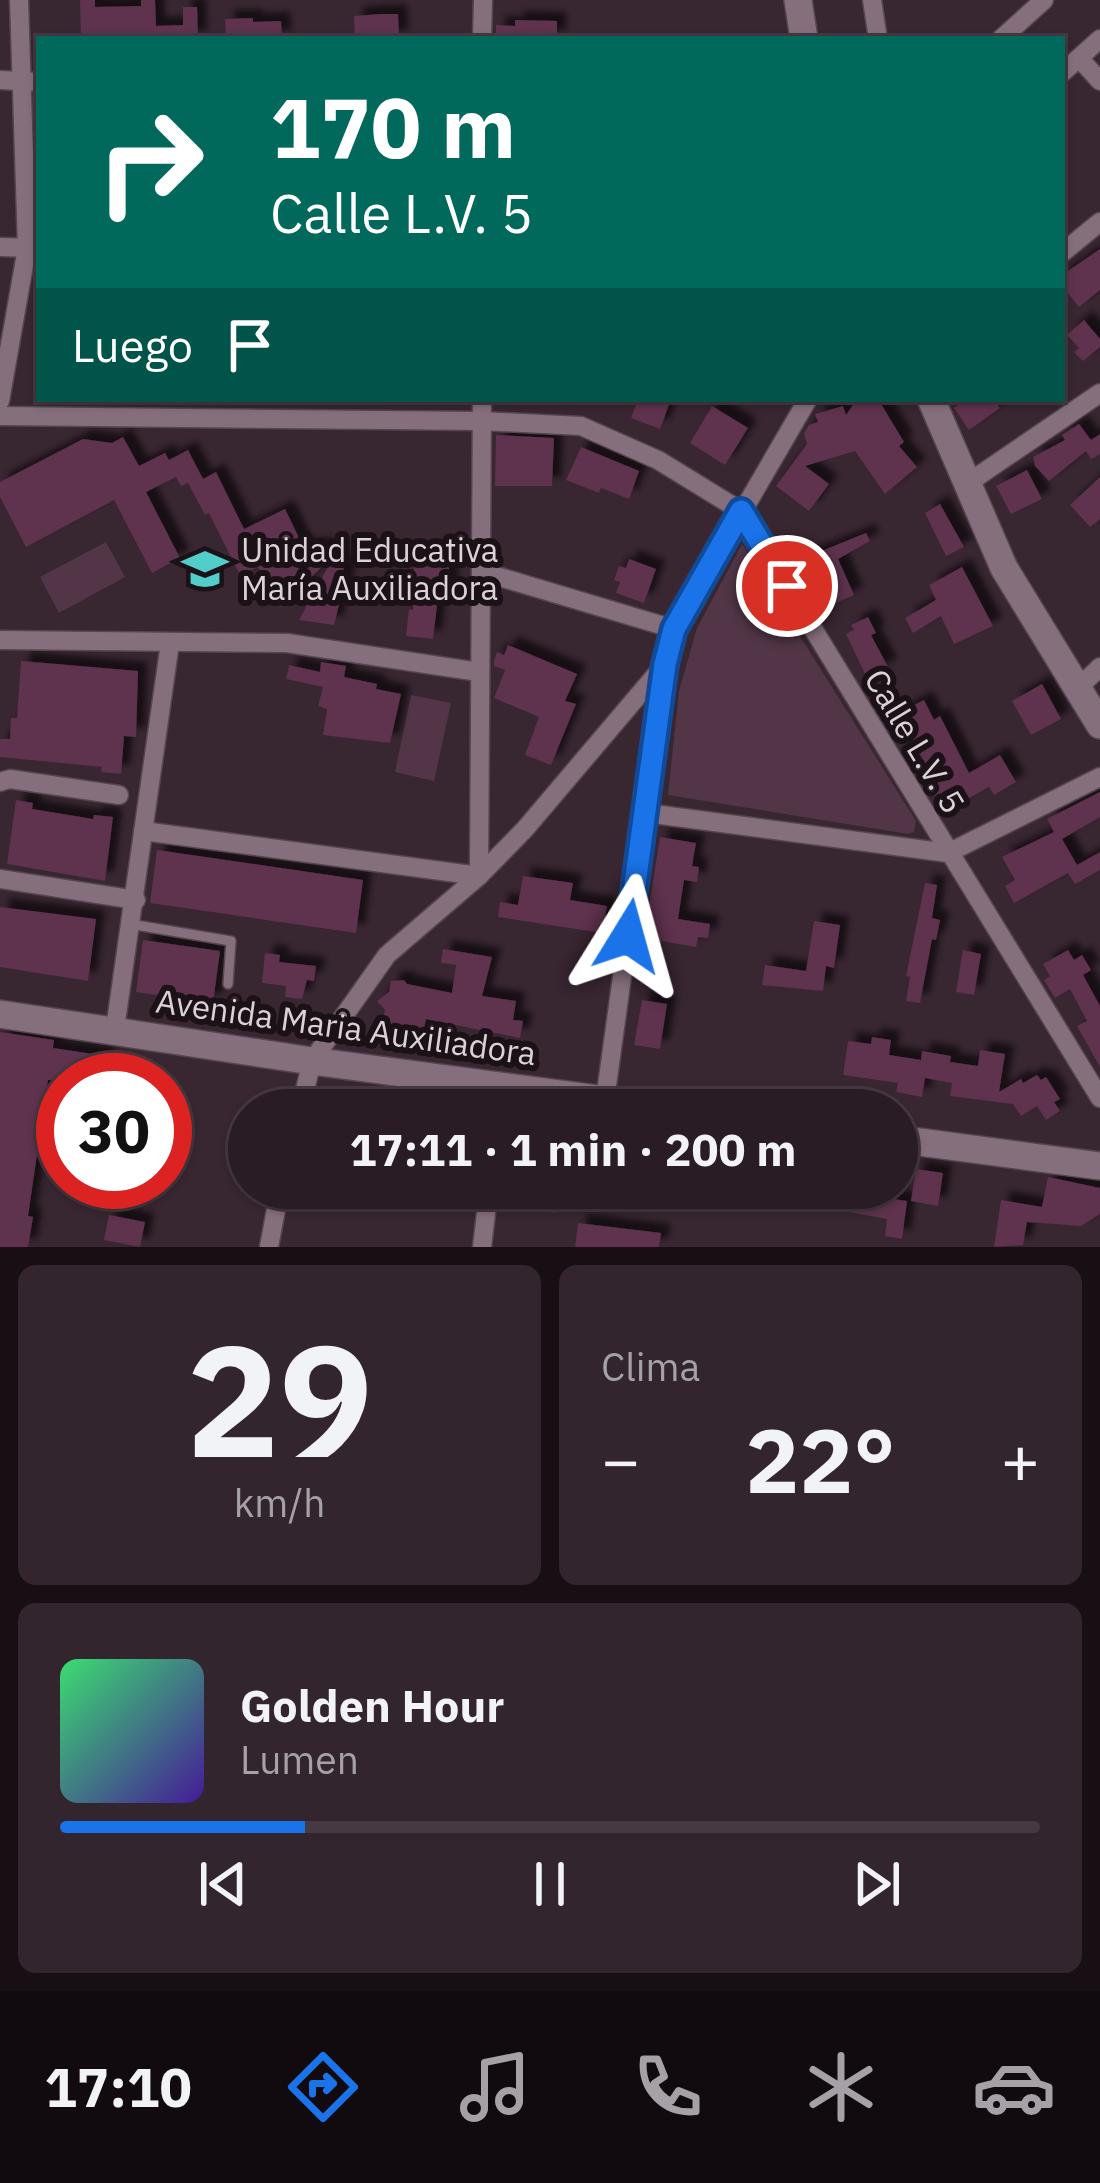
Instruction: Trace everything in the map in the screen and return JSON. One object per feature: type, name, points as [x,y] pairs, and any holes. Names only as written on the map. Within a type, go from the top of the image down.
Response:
[{"type":"main road","points":[[798,0],[804,36]]},
{"type":"main road","points":[[932,402],[1004,568],[1100,725]]},
{"type":"main road","name":"Avenida Maria Auxiliadora","points":[[0,1013],[313,1061],[451,1089]]},
{"type":"main road","points":[[918,1142],[1100,1166]]},
{"type":"street","points":[[0,401],[33,248],[31,82],[19,0]]},
{"type":"street","points":[[482,36],[483,0]]},
{"type":"street","points":[[873,8],[892,0]]},
{"type":"street","points":[[1004,36],[1044,0]]},
{"type":"street","points":[[1065,70],[1100,39]]},
{"type":"street","points":[[1079,58],[1100,81]]},
{"type":"street","points":[[0,80],[31,82]]},
{"type":"street","points":[[1065,251],[1100,222]]},
{"type":"street","points":[[0,247],[33,248]]},
{"type":"street","points":[[965,484],[1100,393]]},
{"type":"street","points":[[478,876],[482,402]]},
{"type":"street","points":[[607,1089],[665,664],[674,629],[806,402]]},
{"type":"street","name":"Calle L.V. 5","points":[[0,416],[581,426],[658,460],[741,511],[1100,1099]]},
{"type":"street","points":[[483,572],[674,629]]},
{"type":"street","points":[[0,640],[287,643],[479,673]]},
{"type":"street","points":[[115,1028],[170,644]]},
{"type":"street","points":[[306,1089],[313,1061],[387,955],[525,829],[665,664]]},
{"type":"street","points":[[1077,689],[1100,667]]},
{"type":"street","points":[[646,813],[948,853],[1100,777]]},
{"type":"street","points":[[0,782],[10,779],[119,795]]},
{"type":"street","points":[[143,831],[478,876]]},
{"type":"street","points":[[0,879],[136,900]]},
{"type":"street","points":[[268,1247],[276,1209]]},
{"type":"street","points":[[482,1247],[487,1209]]},
{"type":"lane","points":[[130,924],[231,940],[228,984]]},
{"type":"shaded area","points":[[106,542],[125,577],[59,613],[40,577]]},
{"type":"shaded area","points":[[742,544],[916,821],[914,832],[668,795],[679,691],[697,628]]},
{"type":"shaded area","points":[[411,695],[451,703],[434,781],[395,772]]},
{"type":"building","points":[[80,0],[95,0],[95,7],[141,6],[141,0],[155,0],[156,26],[183,25],[183,7],[197,7],[198,36],[81,36]]},
{"type":"building","points":[[398,14],[399,36],[355,36],[354,16]]},
{"type":"building","points":[[225,19],[281,21],[282,36],[226,36]]},
{"type":"building","points":[[515,20],[557,21],[557,36],[496,36],[496,25],[515,26]]},
{"type":"building","points":[[1100,249],[1100,290],[1079,307],[1065,290],[1065,273]]},
{"type":"building","points":[[1084,320],[1100,339],[1100,347],[1083,361],[1067,335]]},
{"type":"building","points":[[637,402],[670,402],[660,429],[631,418]]},
{"type":"building","points":[[855,402],[880,402],[904,442],[899,446],[917,467],[885,494],[855,451],[805,466],[829,484],[809,511],[776,486],[807,444],[804,433],[818,422],[815,414],[843,406],[846,415]]},
{"type":"building","points":[[963,402],[995,402],[1000,408],[969,430],[954,408]]},
{"type":"building","points":[[712,406],[748,428],[725,465],[690,443]]},
{"type":"building","points":[[1079,424],[1091,440],[1100,434],[1100,454],[1091,459],[1086,451],[1049,481],[1033,457],[1065,440],[1062,435]]},
{"type":"building","points":[[496,435],[554,438],[552,486],[495,486]]},
{"type":"building","points":[[123,437],[139,466],[165,453],[169,460],[188,450],[203,479],[216,472],[244,529],[285,509],[304,548],[337,550],[346,576],[334,625],[299,620],[335,554],[281,607],[258,567],[240,575],[209,513],[205,515],[188,483],[181,486],[176,477],[146,492],[180,558],[152,573],[114,500],[26,547],[0,497],[0,482],[83,439],[112,443]]},
{"type":"building","points":[[581,447],[639,471],[629,499],[566,480]]},
{"type":"building","points":[[1027,470],[1042,499],[1011,514],[996,486]]},
{"type":"building","points":[[1100,477],[1100,519],[1090,527],[1070,505]]},
{"type":"building","points":[[940,504],[964,547],[946,556],[925,513]]},
{"type":"building","points":[[866,533],[870,541],[838,559],[854,595],[829,606],[804,558]]},
{"type":"building","points":[[629,559],[656,569],[644,603],[616,593],[619,566],[626,568]]},
{"type":"building","points":[[414,560],[449,561],[449,597],[438,597],[433,639],[406,636],[409,609],[413,610]]},
{"type":"building","points":[[962,567],[993,626],[954,644],[941,616],[913,633],[905,618],[936,600],[929,585]]},
{"type":"building","points":[[868,617],[876,633],[871,635],[888,667],[867,678],[846,634],[854,630],[851,625]]},
{"type":"building","points":[[508,645],[577,674],[565,701],[576,704],[551,765],[525,755],[539,717],[494,698],[505,670],[494,666],[494,661],[497,652],[504,655]]},
{"type":"building","points":[[21,661],[138,671],[136,737],[124,736],[121,774],[101,772],[102,767],[0,757],[0,739],[10,739],[11,718],[17,718]]},
{"type":"building","points":[[321,662],[346,666],[344,677],[401,694],[390,743],[323,735],[327,709],[318,706],[323,687],[286,679],[289,665],[320,672]]},
{"type":"building","points":[[1042,684],[1061,719],[1031,735],[1012,701]]},
{"type":"building","points":[[924,700],[934,720],[940,716],[969,773],[1000,755],[1016,782],[994,795],[989,787],[944,812],[932,791],[938,788],[899,713]]},
{"type":"building","points":[[1100,792],[1100,817],[1062,839],[1077,865],[1100,852],[1100,870],[1075,884],[1068,873],[1014,903],[1005,886],[1015,880],[1002,857],[1054,832],[1047,819]]},
{"type":"building","points":[[16,800],[33,803],[32,809],[93,819],[94,815],[113,817],[105,881],[7,864]]},
{"type":"building","points":[[660,837],[696,843],[692,866],[699,867],[697,882],[684,880],[678,919],[710,924],[708,938],[698,937],[696,947],[649,939],[652,914],[648,913]]},
{"type":"building","points":[[157,850],[363,880],[356,933],[150,903]]},
{"type":"building","points":[[523,876],[573,883],[570,900],[607,906],[602,933],[498,917],[500,902],[518,905]]},
{"type":"building","points":[[925,883],[937,885],[932,918],[940,920],[920,1003],[906,1001],[910,977],[906,976]]},
{"type":"building","points":[[0,907],[96,919],[88,981],[0,967]]},
{"type":"building","points":[[814,921],[840,925],[834,968],[826,966],[823,991],[762,985],[765,965],[806,971]]},
{"type":"building","points":[[143,940],[220,951],[213,1003],[136,992]]},
{"type":"building","points":[[443,949],[492,957],[482,996],[516,1001],[513,1020],[523,1021],[520,1038],[426,1019],[422,1038],[381,1029],[385,1010],[377,1001],[389,992],[391,981],[452,993],[456,965],[441,963]]},
{"type":"building","points":[[963,950],[981,954],[974,995],[956,992]]},
{"type":"building","points":[[1068,950],[1074,960],[1082,955],[1091,970],[1083,975],[1100,1006],[1100,1067],[1077,1026],[1087,1021],[1070,989],[1055,998],[1044,980],[1050,976],[1043,964]]},
{"type":"building","points":[[265,953],[280,955],[279,962],[316,966],[314,981],[307,980],[302,999],[285,997],[286,986],[262,983]]},
{"type":"building","points":[[642,1000],[667,1004],[660,1049],[634,1045]]},
{"type":"building","points":[[0,1032],[54,1040],[53,1048],[86,1053],[36,1053],[36,1162],[28,1247],[0,1247]]},
{"type":"building","points":[[872,1037],[891,1040],[889,1055],[921,1060],[922,1051],[978,1066],[980,1050],[1005,1054],[999,1092],[1021,1079],[1023,1083],[1037,1075],[1041,1080],[1046,1077],[1060,1099],[1054,1102],[1060,1111],[1046,1120],[1037,1106],[1021,1116],[1013,1104],[950,1096],[952,1083],[925,1078],[922,1097],[918,1089],[897,1089],[898,1083],[843,1075],[848,1041],[871,1044]]},
{"type":"building","points":[[918,1169],[943,1173],[938,1206],[918,1202]]},
{"type":"building","points":[[1048,1177],[1100,1188],[1100,1214],[1081,1226],[1027,1222],[1023,1245],[994,1247],[1001,1200],[1042,1207]]},
{"type":"building","points":[[833,1209],[906,1209],[902,1239],[885,1236],[887,1219]]},
{"type":"building","points":[[109,1215],[145,1222],[140,1247],[104,1240]]},
{"type":"building","points":[[578,1223],[661,1233],[659,1247],[575,1247]]},
{"type":"place","name":"Unidad Educativa María Auxiliadora","points":[[205,569]]},
{"type":"route","points":[[628,936],[665,664],[674,629],[741,511],[787,586]]}]
